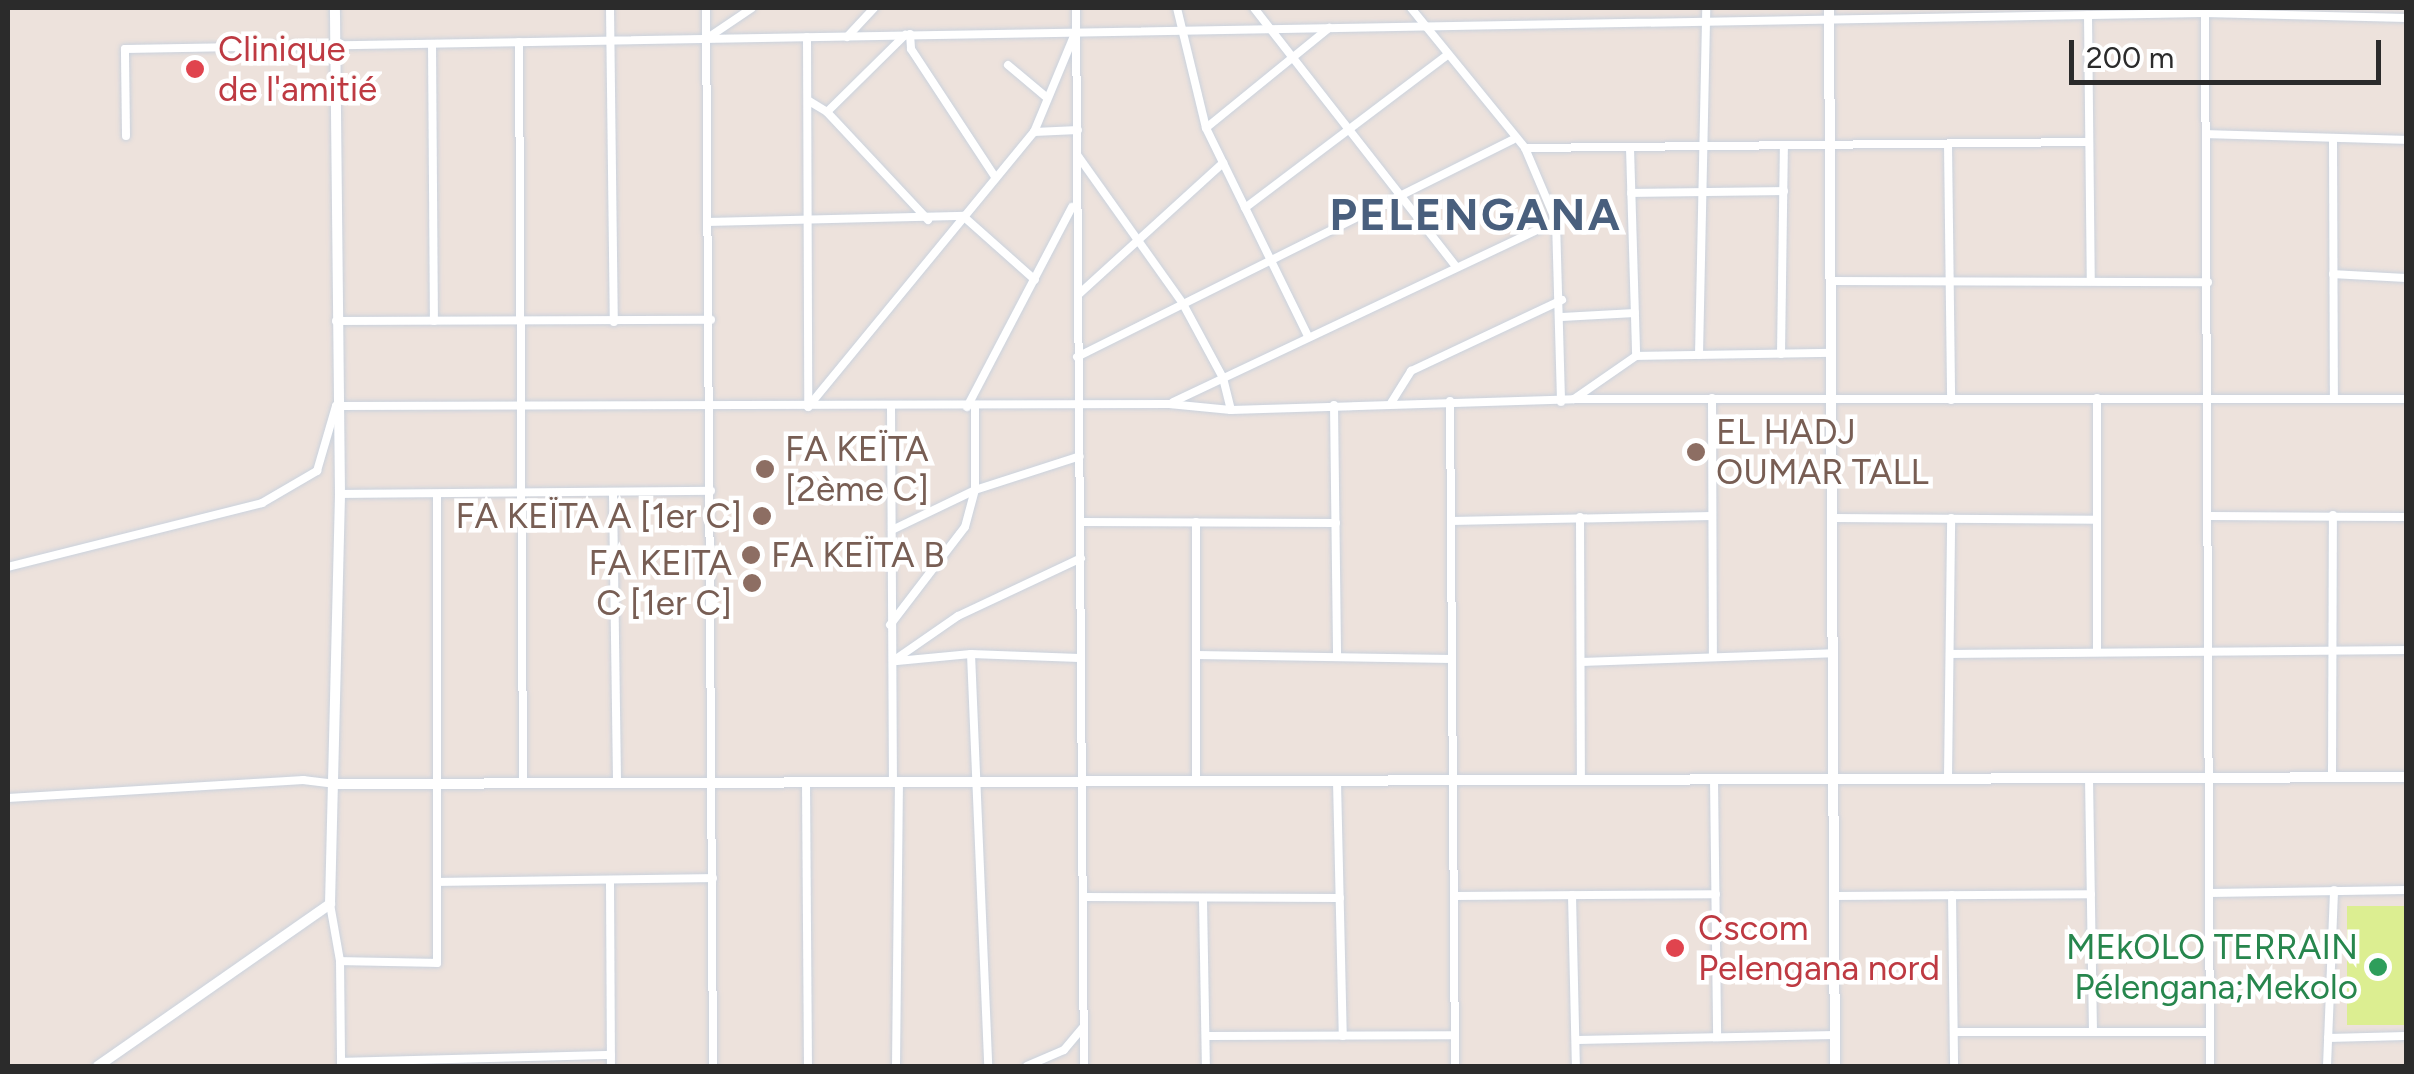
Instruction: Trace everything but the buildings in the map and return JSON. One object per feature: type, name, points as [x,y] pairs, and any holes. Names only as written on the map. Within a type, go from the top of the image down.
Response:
[{"type":"street","points":[[335,8],[336,406],[340,494],[330,904],[340,962],[341,1064],[612,1056]]},
{"type":"street","points":[[610,8],[614,322]]},
{"type":"street","points":[[706,8],[713,1066]]},
{"type":"street","points":[[706,39],[752,8]]},
{"type":"street","points":[[847,37],[874,8]]},
{"type":"street","points":[[1076,8],[1078,156],[1072,206],[1079,294],[1084,1066]]},
{"type":"street","points":[[1178,8],[1206,128],[1308,336]]},
{"type":"street","points":[[1254,8],[1456,268]]},
{"type":"street","points":[[1411,8],[1514,140],[1525,148],[1556,220],[1562,300],[1562,402]]},
{"type":"street","points":[[1700,355],[1706,8]]},
{"type":"street","points":[[126,136],[125,49],[1705,22],[1829,14],[2088,16],[2326,9],[2406,18]]},
{"type":"street","points":[[2205,10],[2210,1066]]},
{"type":"street","points":[[1829,14],[1835,1066]]},
{"type":"street","points":[[2088,16],[2091,281]]},
{"type":"street","points":[[1206,128],[1329,28]]},
{"type":"street","points":[[808,407],[1034,132],[1044,96],[1076,33]]},
{"type":"street","points":[[827,112],[908,34]]},
{"type":"street","points":[[908,34],[912,49],[995,177]]},
{"type":"street","points":[[807,38],[808,407]]},
{"type":"street","points":[[519,42],[524,322],[523,784]]},
{"type":"street","points":[[432,44],[434,322]]},
{"type":"street","points":[[1245,208],[1448,54]]},
{"type":"street","points":[[1008,65],[1044,96]]},
{"type":"street","points":[[809,101],[827,112],[928,220]]},
{"type":"street","points":[[1034,132],[1078,130]]},
{"type":"street","points":[[2208,134],[2406,140]]},
{"type":"street","points":[[2332,139],[2334,399]]},
{"type":"street","points":[[1077,357],[1514,140]]},
{"type":"street","points":[[1525,148],[2088,142]]},
{"type":"street","points":[[1948,144],[1951,400]]},
{"type":"street","points":[[1781,354],[1784,146]]},
{"type":"street","points":[[1630,148],[1636,356]]},
{"type":"street","points":[[1078,156],[1183,304],[1223,378],[1230,410]]},
{"type":"street","points":[[1079,294],[1223,163]]},
{"type":"street","points":[[1631,194],[1784,191]]},
{"type":"street","points":[[890,626],[966,528],[975,490],[971,407],[1072,206]]},
{"type":"street","points":[[710,222],[809,223],[963,216],[1035,280]]},
{"type":"street","points":[[1169,404],[1556,220]]},
{"type":"street","points":[[2333,274],[2406,278]]},
{"type":"street","points":[[1831,281],[2208,282]]},
{"type":"street","points":[[1391,403],[1411,371],[1562,300]]},
{"type":"street","points":[[1562,317],[1635,312]]},
{"type":"street","points":[[336,321],[711,320]]},
{"type":"street","points":[[1574,399],[1636,356],[1830,354]]},
{"type":"street","points":[[1712,398],[1712,657]]},
{"type":"street","points":[[2097,398],[2097,651]]},
{"type":"street","points":[[336,406],[711,404],[1080,408],[1169,404],[1230,410],[1574,399],[2406,399]]},
{"type":"street","points":[[1450,401],[1456,1066]]},
{"type":"street","points":[[8,567],[262,503],[316,471],[336,406]]},
{"type":"street","points":[[892,406],[890,626],[896,782],[896,1066]]},
{"type":"street","points":[[1334,406],[1337,657]]},
{"type":"street","points":[[892,530],[975,490],[1080,456]]},
{"type":"street","points":[[340,494],[712,491]]},
{"type":"street","points":[[340,962],[437,963],[437,494]]},
{"type":"street","points":[[613,494],[616,783]]},
{"type":"street","points":[[2332,777],[2333,515]]},
{"type":"street","points":[[1451,521],[1712,516]]},
{"type":"street","points":[[2208,516],[2406,517]]},
{"type":"street","points":[[1580,518],[1581,780]]},
{"type":"street","points":[[1832,518],[2097,520]]},
{"type":"street","points":[[1948,778],[1951,518]]},
{"type":"street","points":[[1080,522],[1336,522]]},
{"type":"street","points":[[1196,522],[1196,782]]},
{"type":"street","points":[[893,661],[958,616],[1081,558]]},
{"type":"street","points":[[1950,654],[2406,650]]},
{"type":"street","points":[[1581,662],[1833,653]]},
{"type":"street","points":[[893,661],[971,654],[1079,658]]},
{"type":"street","points":[[971,654],[980,782],[988,1066]]},
{"type":"street","points":[[1196,656],[1452,659]]},
{"type":"street","points":[[8,798],[303,780],[334,784],[523,784],[712,780],[806,783],[2406,777]]},
{"type":"street","points":[[2088,778],[2093,1030]]},
{"type":"street","points":[[1714,780],[1716,1037]]},
{"type":"street","points":[[1338,781],[1343,1036]]},
{"type":"street","points":[[806,783],[808,1066]]},
{"type":"street","points":[[438,882],[713,878]]},
{"type":"street","points":[[610,882],[612,1066]]},
{"type":"street","points":[[2327,1066],[2334,890]]},
{"type":"street","points":[[2210,893],[2406,890]]},
{"type":"street","points":[[1454,896],[1716,894]]},
{"type":"street","points":[[1834,896],[2091,894]]},
{"type":"street","points":[[1572,895],[1576,1066]]},
{"type":"street","points":[[1952,895],[1954,1066]]},
{"type":"street","points":[[1083,897],[1340,898]]},
{"type":"street","points":[[1202,900],[1206,1066]]},
{"type":"street","points":[[98,1066],[330,904]]},
{"type":"street","points":[[1027,1066],[1064,1050],[1084,1027]]},
{"type":"street","points":[[1954,1032],[2210,1032]]},
{"type":"street","points":[[1208,1036],[1455,1035]]},
{"type":"street","points":[[1577,1040],[1835,1036]]},
{"type":"street","points":[[2328,1038],[2406,1036]]},
{"type":"green space","name":"MEkOLO TERRAIN Pélengana;Mekolo","points":[[2347,906],[2406,906],[2406,1025],[2347,1025]]},
{"type":"place","name":"Clinique de l'amitié","points":[[195,69]]},
{"type":"place","name":"EL HADJ OUMAR TALL","points":[[1696,452]]},
{"type":"place","name":"FA KEÏTA [2ème C]","points":[[765,469]]},
{"type":"place","name":"FA KEÏTA A [1er C]","points":[[762,516]]},
{"type":"place","name":"FA KEÏTA B","points":[[751,555]]},
{"type":"place","name":"FA KEITA C [1er C]","points":[[752,583]]},
{"type":"place","name":"Cscom Pelengana nord","points":[[1675,948]]},
{"type":"place","name":"MEkOLO TERRAIN Pélengana;Mekolo","points":[[2378,967]]},
{"type":"district","name":"PELENGANA","points":[[1476,215]]}]
